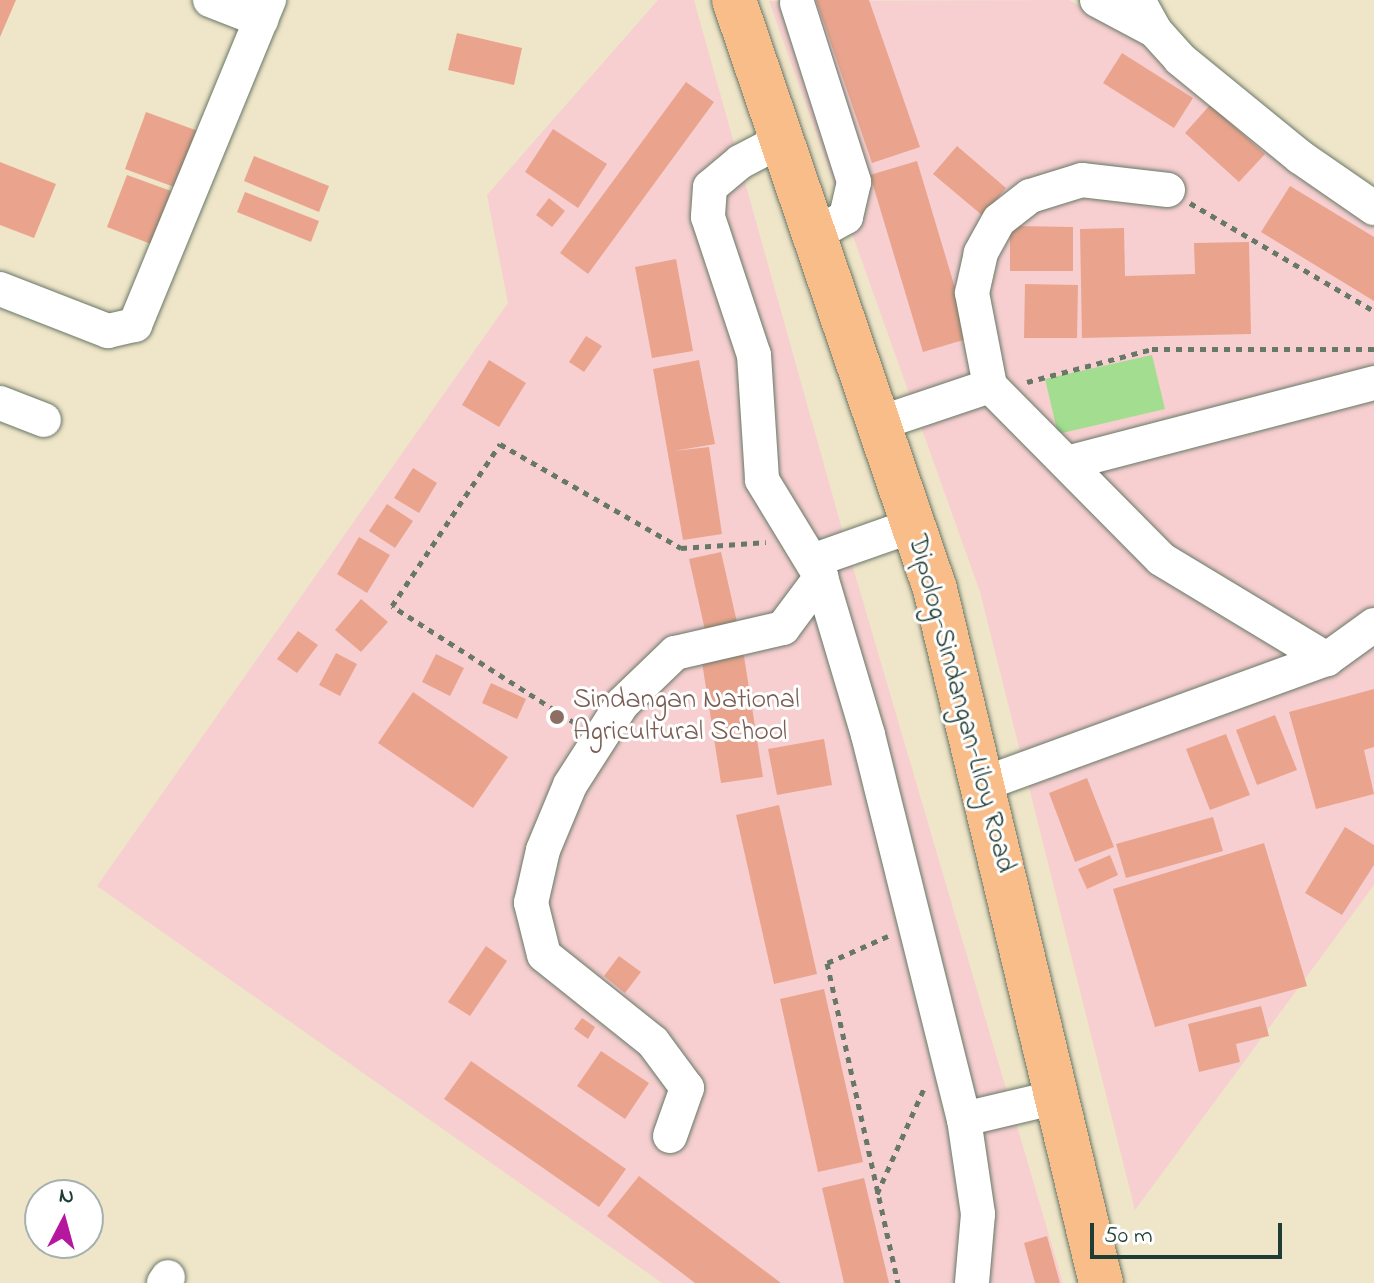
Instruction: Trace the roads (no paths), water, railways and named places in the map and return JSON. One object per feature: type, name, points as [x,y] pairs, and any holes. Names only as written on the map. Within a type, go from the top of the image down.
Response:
[{"type":"highway","name":"Dipolog-Sindangan-Liloy Road","points":[[734,0],[812,236],[914,525],[983,784],[1101,1283]]},
{"type":"street","points":[[0,289],[108,331],[135,325],[265,10],[210,0]]},
{"type":"street","points":[[1097,0],[1155,31]]},
{"type":"street","points":[[1138,0],[1155,31],[1180,59],[1300,157],[1373,206]]},
{"type":"street","points":[[797,3],[854,182],[846,217],[812,236]]},
{"type":"street","points":[[780,141],[722,175],[705,201],[754,355],[762,480],[810,559],[868,735],[964,1119],[978,1214],[972,1283]]},
{"type":"street","points":[[1168,190],[1082,180],[1030,196],[999,220],[981,253],[972,293],[992,389],[1161,559],[1327,659]]},
{"type":"street","points":[[1067,463],[1374,383]]},
{"type":"street","points":[[877,424],[992,389]]},
{"type":"street","points":[[0,403],[44,420]]},
{"type":"street","points":[[810,559],[914,525]]},
{"type":"street","points":[[670,1136],[687,1088],[653,1042],[544,955],[531,903],[543,850],[570,785],[622,704],[675,653],[783,628],[810,559]]},
{"type":"street","points":[[983,784],[1327,659],[1374,625]]},
{"type":"street","points":[[964,1119],[1057,1097]]},
{"type":"place","name":"Sindangan National Agricultural School","points":[[557,717]]}]
